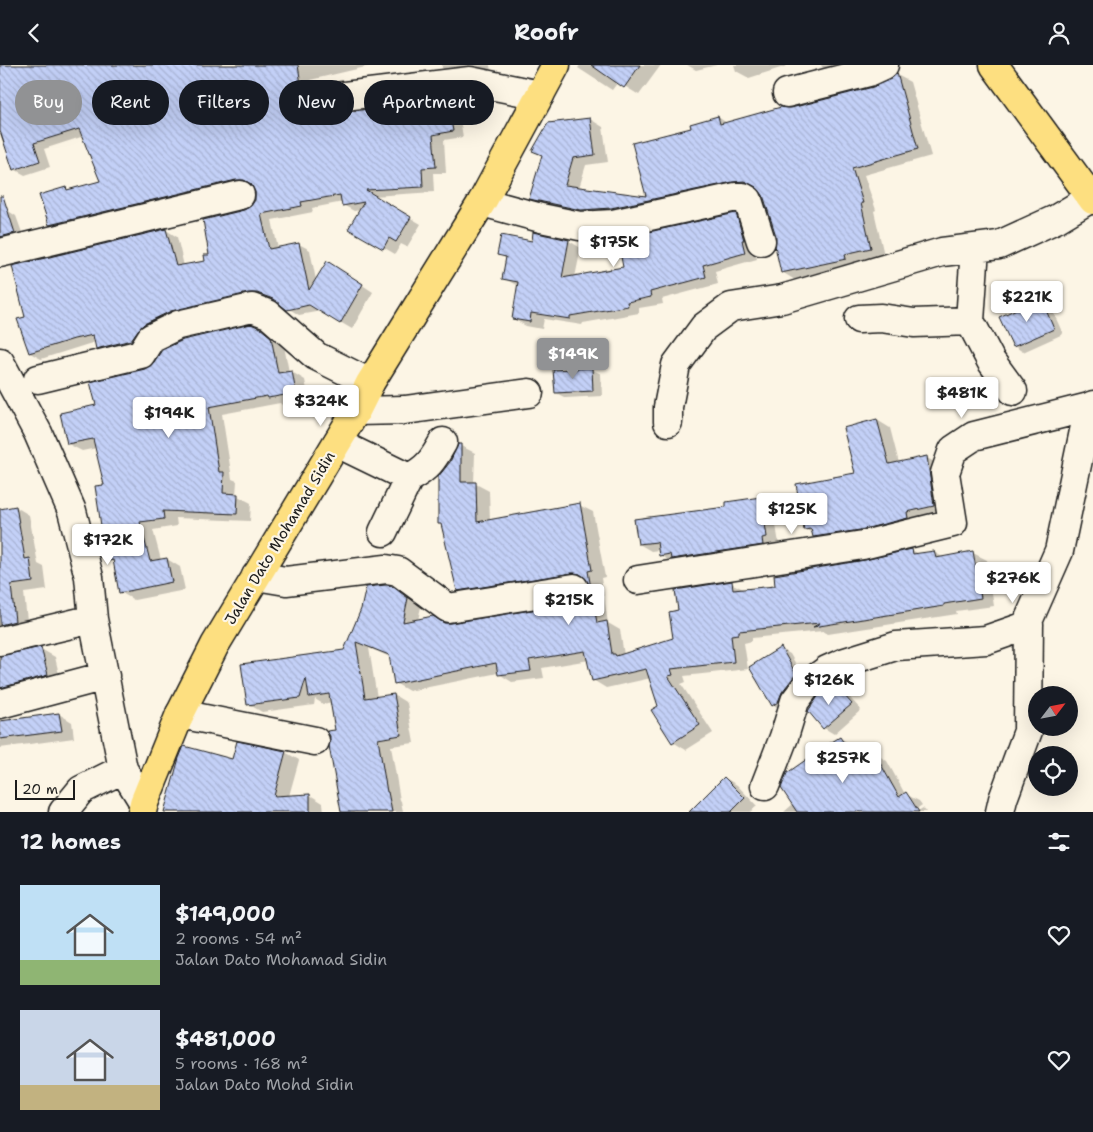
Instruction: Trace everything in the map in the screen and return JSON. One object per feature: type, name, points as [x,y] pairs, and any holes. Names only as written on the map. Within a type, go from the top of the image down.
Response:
[{"type":"main road","name":"Jalan Dato Mohamad Sidin","points":[[143,808],[180,714],[215,645],[356,411],[370,383],[482,203],[556,65]]},
{"type":"main road","points":[[994,65],[1092,199]]},
{"type":"street","points":[[787,93],[873,68]]},
{"type":"street","points":[[354,95],[470,81],[540,95]]},
{"type":"street","points":[[0,253],[240,195]]},
{"type":"street","points":[[482,203],[580,226],[613,224],[743,197],[748,200],[761,241]]},
{"type":"street","points":[[668,422],[668,407],[676,365],[704,327],[731,307],[782,299],[942,252],[999,245],[1056,219],[1092,199]]},
{"type":"street","points":[[975,248],[970,297],[970,321],[991,361],[1012,391]]},
{"type":"street","points":[[38,379],[140,354],[151,338],[178,325],[252,308],[268,314],[316,356],[370,383]]},
{"type":"street","points":[[859,319],[881,318],[914,323],[970,321]]},
{"type":"street","points":[[0,362],[38,433],[72,511],[89,577],[93,619],[123,769],[143,808]]},
{"type":"street","points":[[356,411],[405,410],[529,393]]},
{"type":"street","points":[[638,580],[863,545],[953,523],[945,473],[953,450],[974,436],[1091,406],[1059,551],[1029,619],[1028,731],[1000,812]]},
{"type":"street","points":[[383,532],[409,478],[422,471],[433,460],[443,442]]},
{"type":"street","points":[[337,443],[409,478]]},
{"type":"street","points":[[256,576],[286,581],[386,569],[398,571],[448,609],[574,588]]},
{"type":"street","points":[[0,641],[93,619]]},
{"type":"street","points":[[766,786],[795,701],[808,684],[827,670],[845,662],[896,646],[986,640],[1029,625]]},
{"type":"street","points":[[0,704],[105,676]]},
{"type":"street","points":[[180,714],[316,741]]},
{"type":"street","points":[[62,812],[81,790],[123,769]]},
{"type":"building","points":[[0,65],[298,65],[300,80],[279,80],[279,125],[354,125],[354,111],[364,110],[364,125],[452,125],[453,131],[433,135],[436,167],[422,168],[423,187],[366,190],[411,217],[396,242],[389,238],[383,249],[348,229],[364,202],[342,206],[340,195],[301,202],[302,206],[261,214],[269,249],[299,243],[309,290],[327,261],[363,284],[340,324],[309,305],[287,310],[273,299],[257,293],[248,293],[171,311],[144,324],[131,340],[96,349],[93,335],[29,353],[17,319],[25,317],[12,266],[166,229],[176,266],[205,261],[204,255],[209,255],[203,220],[244,210],[251,206],[255,200],[255,192],[251,184],[244,180],[236,180],[49,225],[39,195],[66,187],[67,190],[100,181],[79,129],[34,143],[40,161],[13,170],[0,131]]},
{"type":"building","points":[[591,65],[640,65],[624,88]]},
{"type":"building","points":[[897,73],[918,149],[852,168],[863,203],[861,203],[871,248],[845,254],[846,259],[781,273],[775,246],[776,236],[763,195],[756,187],[744,181],[611,208],[581,210],[529,199],[542,155],[532,151],[548,123],[590,118],[595,155],[573,158],[565,185],[646,196],[632,143],[691,128],[690,124],[718,116],[720,124],[781,107],[791,108],[873,87],[891,79]]},
{"type":"building","points":[[0,196],[3,196],[15,233],[0,237]]},
{"type":"building","points":[[736,213],[744,240],[742,240],[745,253],[703,265],[706,277],[650,292],[651,297],[627,302],[628,306],[570,316],[570,319],[531,313],[530,322],[512,319],[518,282],[502,279],[506,257],[497,255],[501,235],[532,241],[533,232],[569,240],[562,278],[623,267],[621,257],[644,253],[639,234]]},
{"type":"building","points":[[1041,298],[1054,329],[1013,347],[999,317]]},
{"type":"building","points":[[251,324],[260,328],[271,337],[278,373],[292,371],[296,393],[268,398],[267,396],[209,407],[219,472],[224,472],[223,493],[238,494],[237,514],[163,511],[164,519],[140,522],[150,561],[167,558],[172,582],[119,593],[113,560],[109,561],[102,532],[95,486],[104,485],[93,439],[67,444],[60,413],[96,405],[90,382],[145,369],[154,362],[162,350],[183,340]]},
{"type":"building","points":[[592,368],[593,391],[555,393],[553,370]]},
{"type":"building","points":[[877,419],[889,464],[927,456],[934,506],[907,512],[908,518],[860,530],[813,537],[811,529],[804,530],[796,484],[855,473],[843,428]]},
{"type":"building","points":[[458,444],[461,444],[461,482],[476,482],[477,522],[580,503],[592,570],[588,571],[597,623],[607,621],[612,654],[616,656],[673,638],[669,612],[678,610],[675,590],[732,581],[733,590],[775,586],[774,575],[865,560],[912,549],[913,554],[934,551],[936,558],[973,551],[981,598],[944,604],[944,606],[813,627],[820,623],[739,631],[739,634],[731,635],[734,662],[671,669],[673,675],[668,676],[700,725],[672,743],[651,710],[658,706],[646,669],[592,681],[585,651],[529,660],[531,671],[498,675],[496,663],[394,684],[389,655],[356,642],[365,698],[394,694],[401,735],[378,739],[392,812],[341,812],[329,746],[330,736],[327,731],[335,730],[329,694],[309,697],[306,678],[300,698],[247,705],[241,664],[344,650],[361,609],[366,587],[392,586],[408,598],[403,622],[433,616],[444,623],[450,623],[576,603],[584,600],[589,593],[586,579],[580,574],[572,573],[457,591],[441,524],[438,524],[438,477],[450,462]]},
{"type":"building","points":[[761,497],[767,537],[762,538],[763,545],[671,559],[670,554],[659,556],[657,542],[638,544],[634,519],[726,507],[726,502]]},
{"type":"building","points":[[16,506],[25,559],[30,558],[33,582],[11,585],[15,621],[0,625],[0,509]]},
{"type":"building","points":[[41,647],[48,675],[0,688],[0,656]]},
{"type":"building","points":[[781,647],[796,674],[782,692],[778,702],[772,706],[749,667]]},
{"type":"building","points":[[834,684],[852,704],[823,729],[808,711],[819,695]]},
{"type":"building","points":[[59,713],[62,731],[0,739],[0,721]]},
{"type":"building","points":[[840,737],[856,762],[874,752],[899,797],[906,792],[919,812],[797,812],[781,788],[787,773],[809,756]]},
{"type":"building","points":[[237,741],[286,751],[274,796],[310,794],[310,812],[164,812],[184,746],[232,759]]},
{"type":"building","points":[[724,777],[745,798],[731,812],[689,812]]}]
